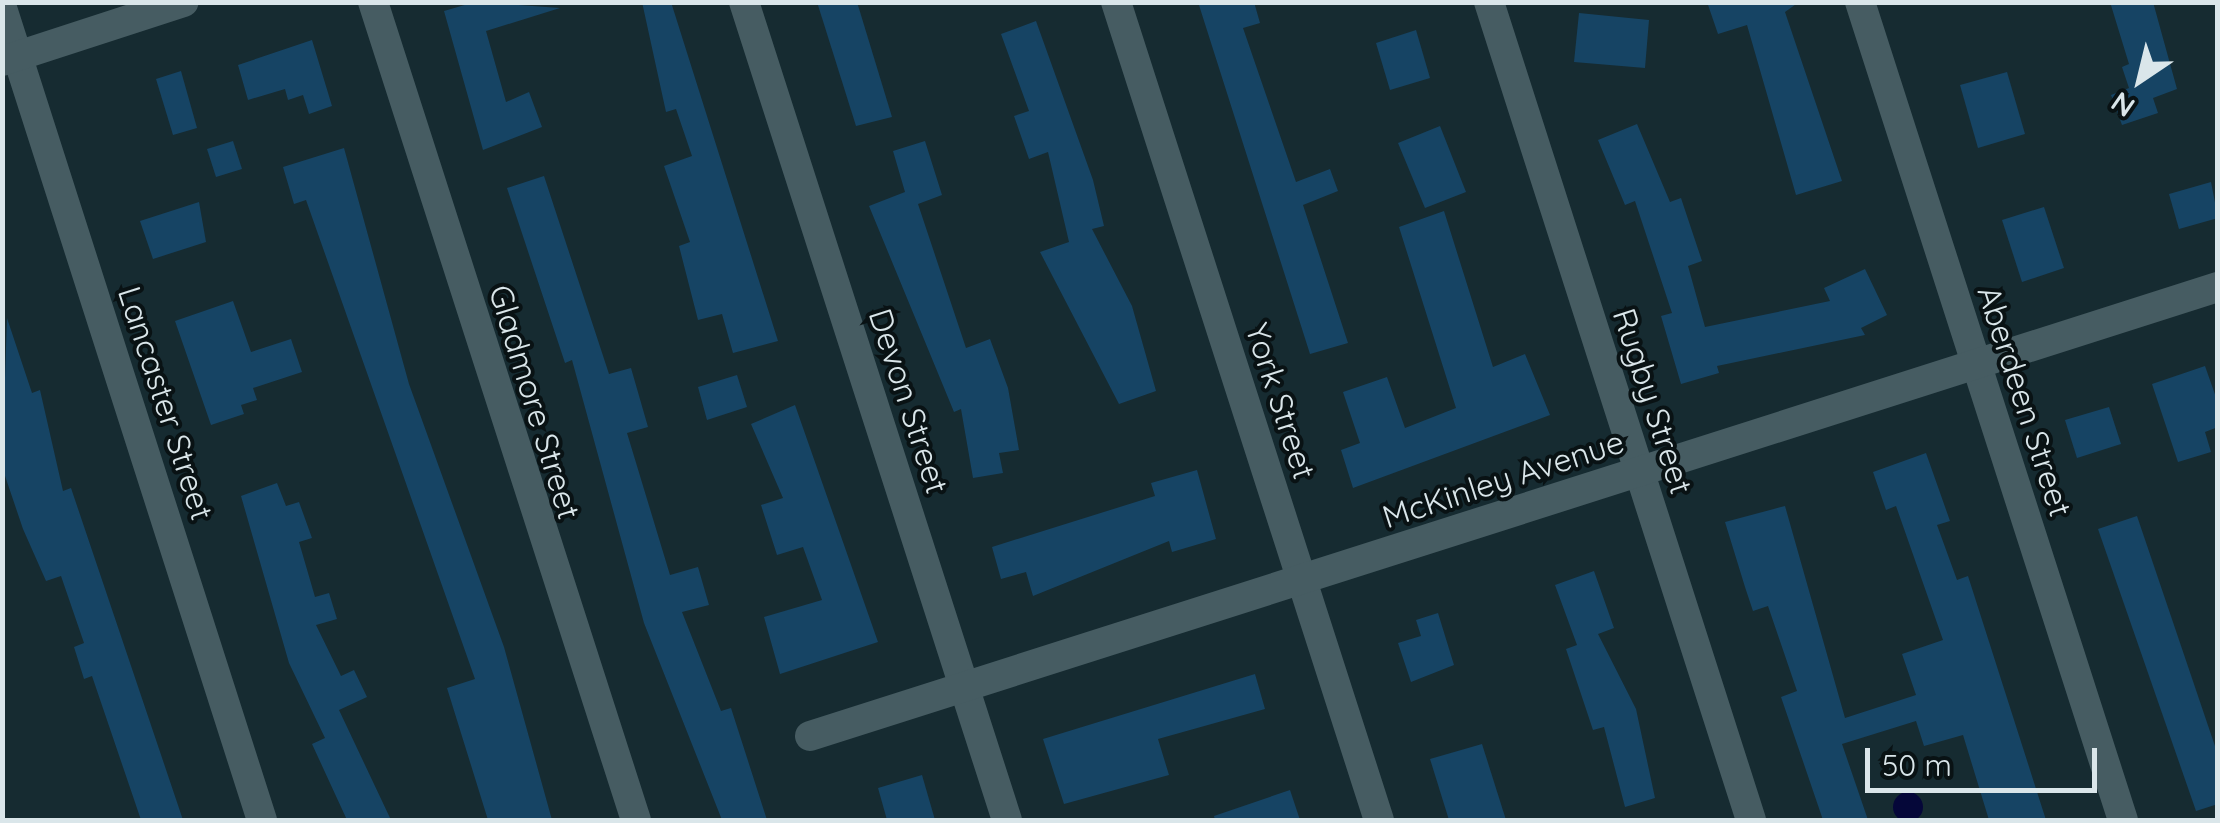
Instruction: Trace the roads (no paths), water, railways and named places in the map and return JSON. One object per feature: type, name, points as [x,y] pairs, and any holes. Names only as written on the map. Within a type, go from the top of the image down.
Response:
[{"type":"street","points":[[10,58],[184,2]]},
{"type":"street","name":"Gladmore Street","points":[[372,2],[636,820]]},
{"type":"street","name":"Devon Street","points":[[744,2],[1008,820]]},
{"type":"street","name":"York Street","points":[[1116,2],[1380,820]]},
{"type":"street","name":"Rugby Street","points":[[1489,2],[1751,820]]},
{"type":"street","name":"Aberdeen Street","points":[[1860,2],[2123,820]]},
{"type":"street","name":"Lancaster Street","points":[[2,8],[10,58],[262,820]]},
{"type":"street","name":"McKinley Avenue","points":[[810,736],[2218,287]]}]
